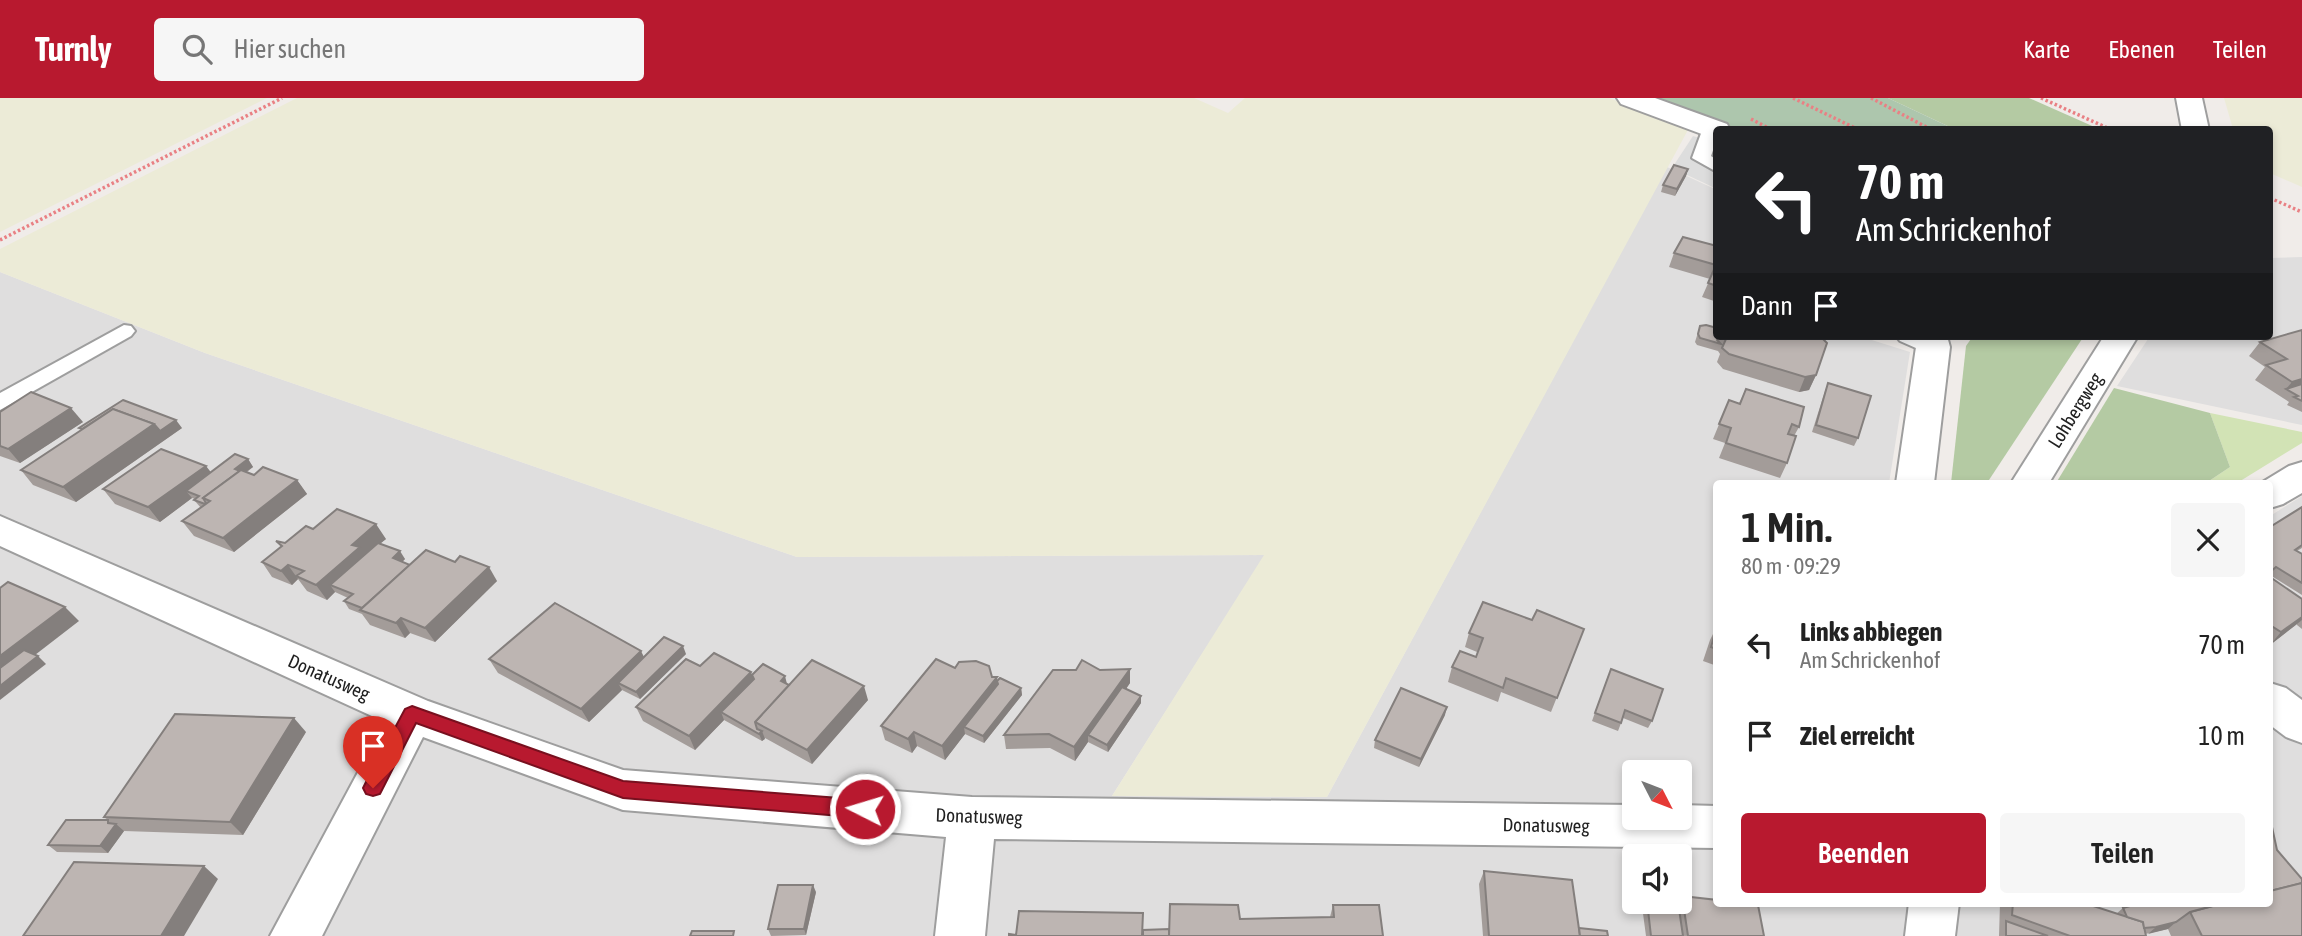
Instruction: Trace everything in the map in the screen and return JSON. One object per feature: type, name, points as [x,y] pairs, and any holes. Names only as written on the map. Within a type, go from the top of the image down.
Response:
[{"type":"street","points":[[1630,98],[1713,129]]},
{"type":"street","points":[[2189,98],[2195,126]]},
{"type":"street","points":[[1915,480],[1923,340]]},
{"type":"street","name":"Lohbergweg","points":[[2032,480],[2119,340]]},
{"type":"street","points":[[2273,493],[2302,475]]},
{"type":"street","name":"Donatusweg","points":[[0,530],[412,714],[623,790],[972,818],[1713,827]]},
{"type":"street","points":[[2273,703],[2302,724]]},
{"type":"street","points":[[295,936],[412,714]]},
{"type":"street","points":[[960,936],[972,818]]},
{"type":"street","points":[[1930,936],[1934,907]]},
{"type":"lane","points":[[1713,131],[1702,158],[1713,165]]},
{"type":"lane","points":[[0,403],[124,331]]},
{"type":"path","points":[[0,240],[282,98]]},
{"type":"path","points":[[1793,98],[1851,126]]},
{"type":"path","points":[[1871,98],[1925,126]]},
{"type":"path","points":[[2041,98],[2103,126]]},
{"type":"path","points":[[2273,199],[2302,212]]},
{"type":"shaded area","points":[[1693,136],[1713,142],[1713,187],[1672,168]]},
{"type":"shaded area","points":[[1667,167],[1713,188],[1713,340],[1872,340],[1910,352],[1889,480],[1713,480],[1713,907],[2273,907],[2273,514],[2302,496],[2302,936],[0,936],[0,272],[205,353],[797,557],[1265,555],[1112,796],[1327,797]]},
{"type":"shaded area","points":[[2302,257],[2302,425],[2117,386],[2147,340],[2273,340],[2273,258]]},
{"type":"green space","points":[[0,98],[267,98],[0,232]]},
{"type":"green space","points":[[297,98],[1194,98],[1228,113],[1245,98],[1609,98],[1689,128],[1327,797],[1112,796],[1264,555],[797,557],[205,353],[0,272],[0,249]]},
{"type":"green space","points":[[1648,98],[1888,98],[1948,126],[1726,126]]},
{"type":"green space","points":[[1888,98],[2029,98],[2092,126],[1948,126]]},
{"type":"green space","points":[[2224,98],[2302,98],[2302,187],[2273,174],[2273,126],[2232,126]]},
{"type":"green space","points":[[1970,340],[2081,340],[1989,480],[1951,480],[1966,346]]},
{"type":"green space","points":[[2114,388],[2210,413],[2230,467],[2210,480],[2058,480]]},
{"type":"green space","points":[[2210,413],[2302,432],[2302,443],[2242,480],[2210,480],[2230,467]]},
{"type":"building","points":[[1674,165],[1688,169],[1677,189],[1663,185]]},
{"type":"building","points":[[1683,237],[1713,245],[1713,264],[1674,253]]},
{"type":"building","points":[[1713,272],[1713,285],[1708,283]]},
{"type":"building","points":[[1700,326],[1713,327],[1713,340],[1721,344],[1700,338]]},
{"type":"building","points":[[2302,330],[2302,379],[2292,382],[2266,365],[2287,359],[2260,342]]},
{"type":"building","points":[[1726,340],[1824,340],[1827,343],[1816,375],[1805,377],[1729,354],[1722,348]]},
{"type":"building","points":[[1828,383],[1871,396],[1858,438],[1816,425]]},
{"type":"building","points":[[2302,384],[2302,401],[2286,389]]},
{"type":"building","points":[[1746,389],[1804,407],[1799,427],[1792,424],[1788,434],[1796,436],[1787,463],[1726,443],[1731,428],[1719,424],[1729,400],[1740,404]]},
{"type":"building","points":[[31,392],[71,408],[8,449],[0,446],[0,412]]},
{"type":"building","points":[[123,400],[176,420],[160,431],[154,424],[113,409],[82,429],[79,428]]},
{"type":"building","points":[[113,409],[154,424],[63,487],[21,470]]},
{"type":"building","points":[[161,449],[206,466],[148,507],[103,489]]},
{"type":"building","points":[[235,454],[248,459],[235,469],[240,471],[203,498],[205,504],[194,500],[199,496],[186,491]]},
{"type":"building","points":[[263,467],[297,480],[223,538],[182,521],[210,501],[203,498],[241,470],[254,475]]},
{"type":"building","points":[[2302,507],[2302,545],[2295,550],[2302,554],[2302,583],[2276,567],[2273,570],[2273,525]]},
{"type":"building","points":[[337,509],[376,524],[352,545],[360,547],[316,585],[296,576],[304,571],[288,565],[281,571],[262,562],[282,546],[276,541],[285,543],[306,526],[313,529]]},
{"type":"building","points":[[378,543],[400,551],[393,558],[410,565],[362,608],[344,601],[353,594],[330,585]]},
{"type":"building","points":[[426,550],[455,562],[460,556],[489,567],[425,628],[401,618],[396,623],[360,610]]},
{"type":"building","points":[[2273,579],[2302,599],[2302,617],[2281,632],[2273,627]]},
{"type":"building","points":[[8,582],[65,607],[0,656],[0,588]]},
{"type":"building","points":[[1483,602],[1532,620],[1537,610],[1584,629],[1557,698],[1506,678],[1503,688],[1452,667],[1460,651],[1476,657],[1483,638],[1469,633]]},
{"type":"building","points":[[555,603],[641,651],[581,709],[489,659]]},
{"type":"building","points":[[664,637],[683,646],[636,692],[618,683]]},
{"type":"building","points":[[24,650],[38,656],[0,686],[0,668]]},
{"type":"building","points":[[714,653],[751,672],[689,736],[636,707],[686,659],[700,666]]},
{"type":"building","points":[[936,659],[955,668],[959,662],[976,661],[989,666],[992,677],[997,677],[942,746],[914,732],[908,739],[881,726]]},
{"type":"building","points":[[812,660],[864,686],[807,750],[755,722]]},
{"type":"building","points":[[1082,660],[1100,670],[1130,669],[1074,747],[1049,734],[1004,735],[1053,670],[1076,670]]},
{"type":"building","points":[[763,664],[785,676],[781,681],[789,685],[755,722],[757,729],[762,731],[759,734],[721,712],[754,679],[752,675]]},
{"type":"building","points":[[1611,669],[1663,689],[1652,721],[1625,710],[1621,723],[1595,713]]},
{"type":"building","points":[[1000,678],[1021,688],[983,736],[964,727],[998,684]]},
{"type":"building","points":[[1122,687],[1141,696],[1107,745],[1088,735]]},
{"type":"building","points":[[1401,688],[1447,707],[1421,759],[1375,740]]},
{"type":"building","points":[[175,714],[294,718],[230,822],[104,817]]},
{"type":"building","points":[[66,820],[108,820],[108,823],[116,824],[100,846],[48,845]]},
{"type":"building","points":[[2273,832],[2277,850],[2302,879],[2302,883],[2273,890]]},
{"type":"building","points":[[74,862],[204,866],[161,936],[23,936]]},
{"type":"building","points":[[1484,871],[1572,880],[1580,936],[1489,936]]},
{"type":"building","points":[[2302,883],[2302,936],[2202,936],[2190,912],[2209,907],[2273,907],[2273,890]]},
{"type":"building","points":[[778,885],[813,885],[804,929],[768,929]]},
{"type":"building","points":[[1692,897],[1713,900],[1713,907],[1758,907],[1764,936],[1688,936],[1685,914],[1692,914]]},
{"type":"building","points":[[1170,904],[1238,905],[1240,919],[1334,917],[1333,905],[1379,905],[1383,936],[1169,936]]},
{"type":"building","points":[[2013,907],[2096,907],[2143,922],[2146,936],[2070,936],[2012,915]]},
{"type":"building","points":[[2209,907],[2190,912],[2176,922],[2144,928],[2143,922],[2127,917],[2123,908]]},
{"type":"building","points":[[1019,911],[1143,913],[1142,936],[1009,936],[1016,935]]},
{"type":"building","points":[[1648,914],[1680,914],[1683,936],[1651,936]]},
{"type":"building","points":[[2006,921],[2048,936],[2006,936]]},
{"type":"building","points":[[1579,928],[1607,931],[1608,936],[1580,936]]},
{"type":"building","points":[[1169,929],[1169,936],[1143,936],[1143,930]]},
{"type":"building","points":[[692,931],[734,931],[733,936],[690,936]]},
{"type":"route","points":[[373,788],[412,714],[623,790],[865,809]]}]
